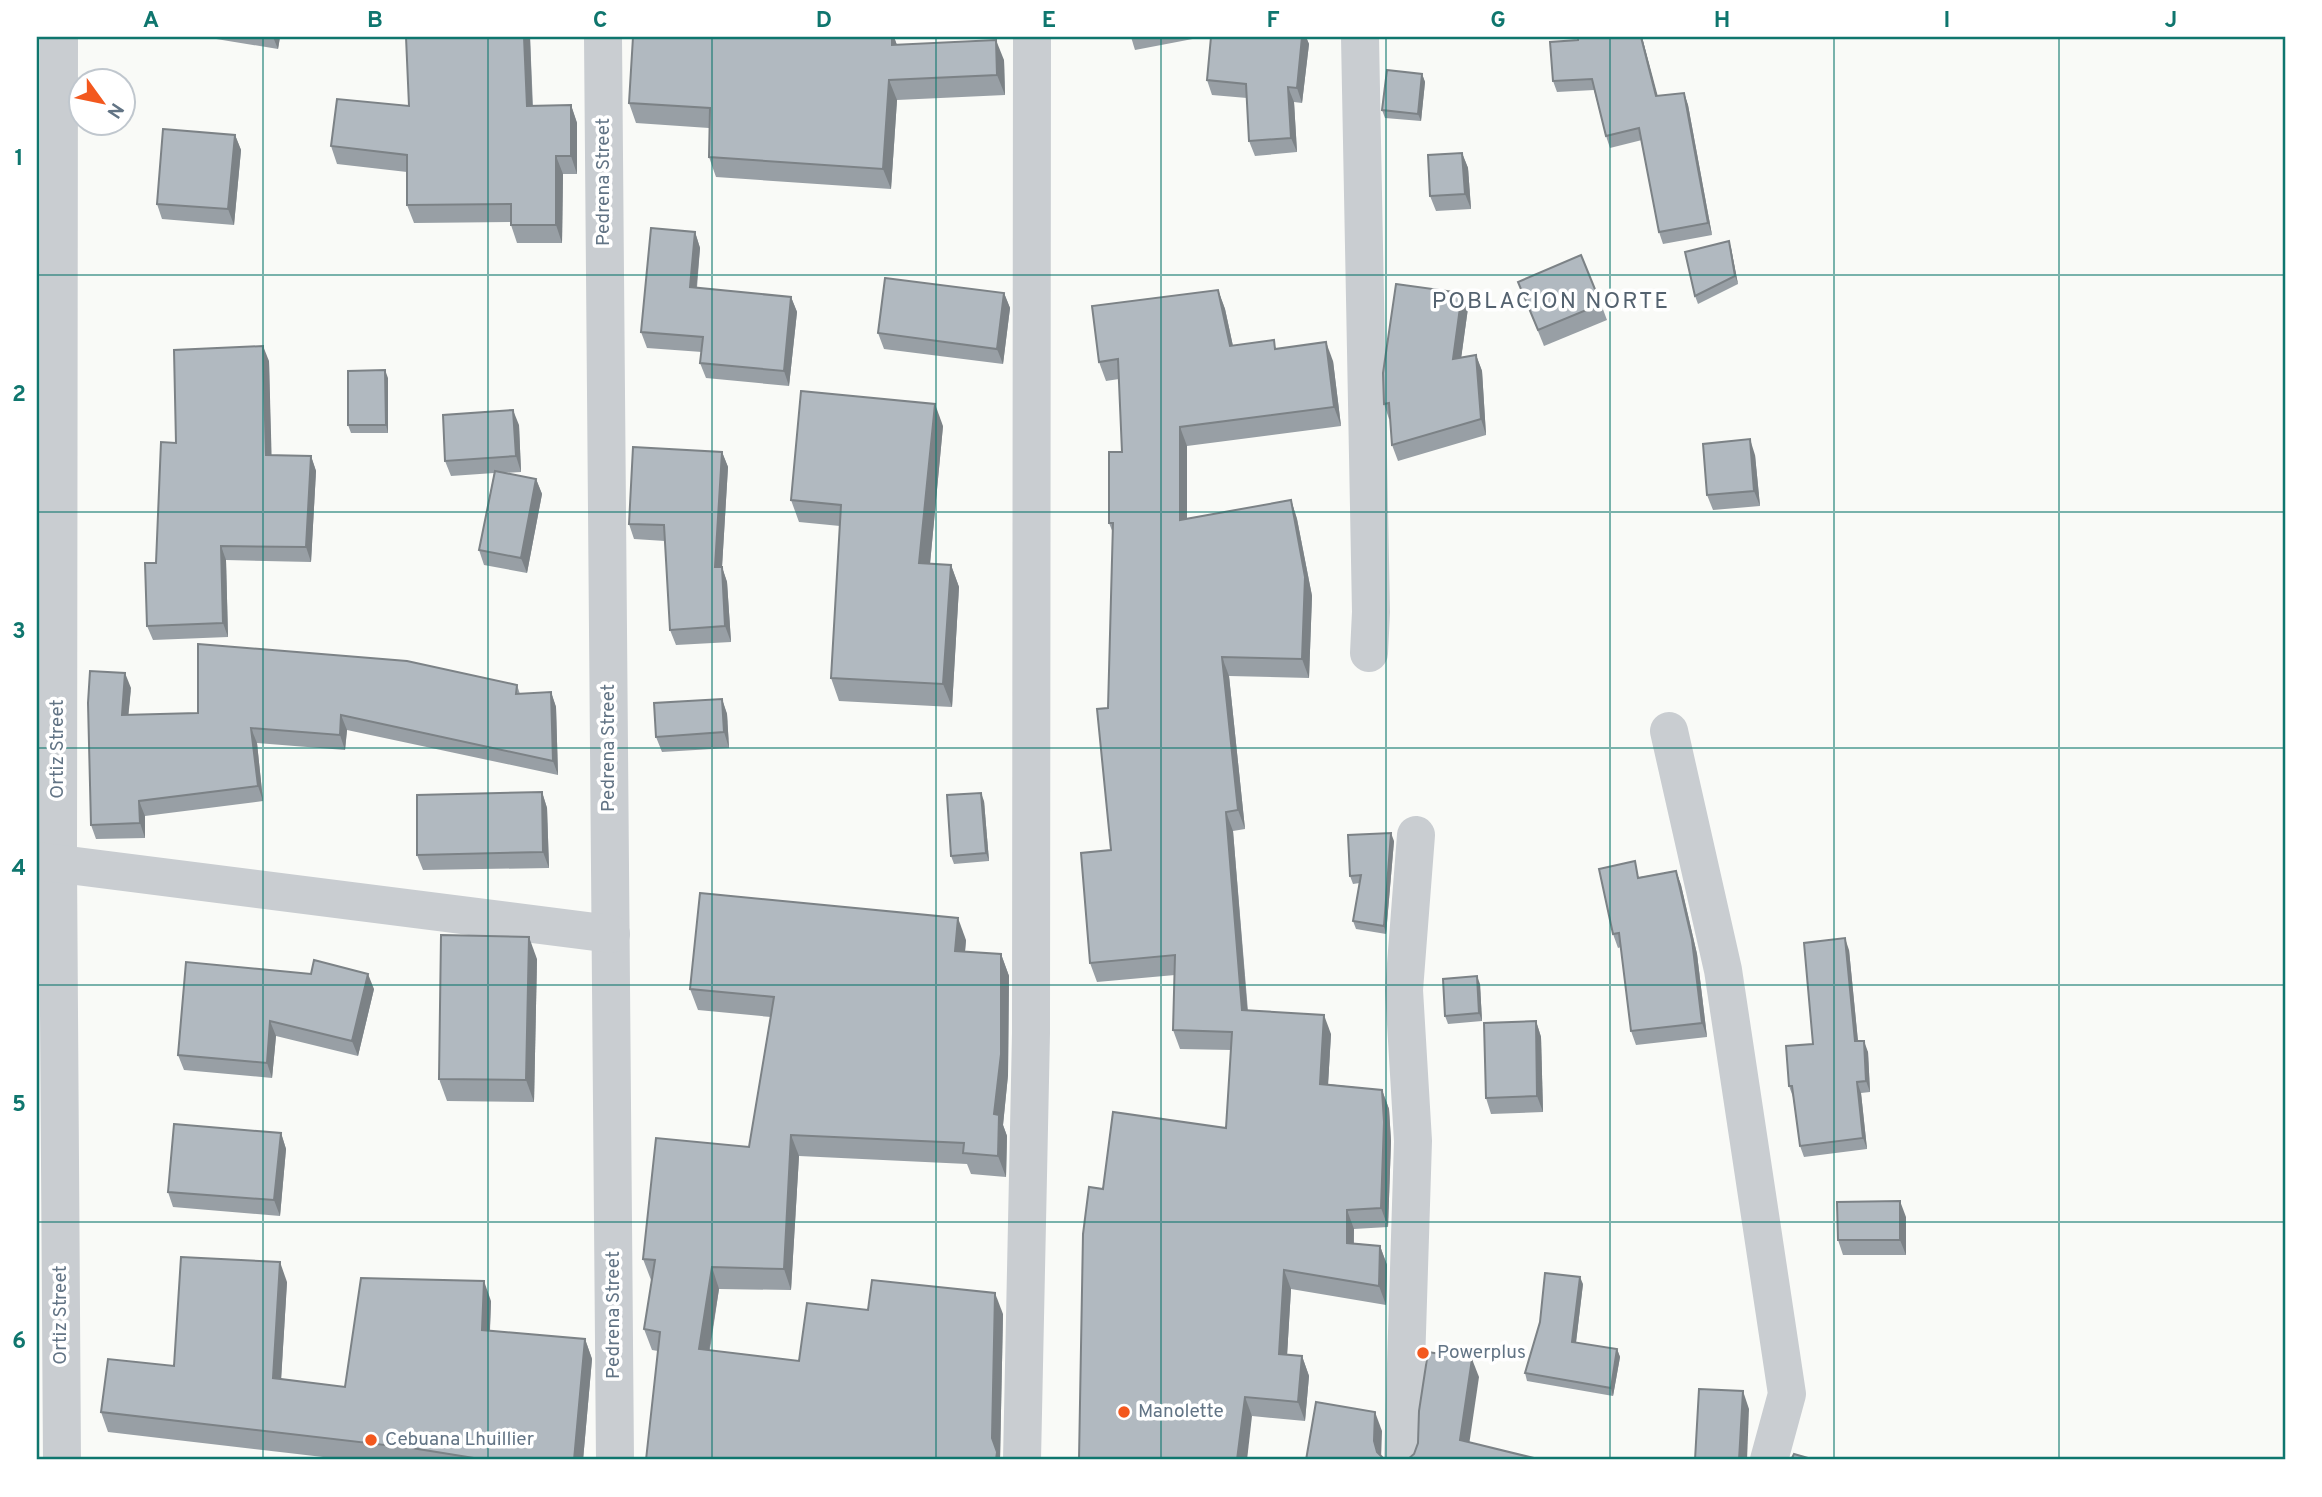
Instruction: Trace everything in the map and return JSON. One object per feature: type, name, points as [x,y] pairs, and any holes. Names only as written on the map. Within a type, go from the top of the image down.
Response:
[{"type":"street","name":"Ortiz Street","points":[[58,37],[48,863],[62,1460]]},
{"type":"street","name":"Pedrena Street","points":[[603,37],[615,1460]]},
{"type":"street","points":[[1022,1460],[1031,1033],[1032,37]]},
{"type":"street","points":[[1360,37],[1371,612],[1369,653]]},
{"type":"street","points":[[1669,731],[1724,970],[1787,1394],[1769,1460]]},
{"type":"street","points":[[1403,1460],[1413,1141],[1404,990],[1416,835]]},
{"type":"street","points":[[48,863],[611,934]]},
{"type":"building","points":[[406,37],[524,37],[527,106],[571,105],[571,156],[556,156],[556,225],[511,225],[511,204],[407,205],[407,155],[331,146],[337,99],[409,106]]},
{"type":"building","points":[[633,37],[892,37],[892,45],[996,40],[997,75],[889,80],[883,169],[709,157],[710,108],[629,103]]},
{"type":"building","points":[[1211,37],[1302,37],[1297,88],[1288,87],[1291,138],[1249,141],[1246,84],[1207,80]]},
{"type":"building","points":[[1578,37],[1641,37],[1656,96],[1684,93],[1708,223],[1659,232],[1639,128],[1606,136],[1592,79],[1553,81],[1550,42],[1578,40]]},
{"type":"building","points":[[1387,70],[1422,74],[1418,114],[1382,110]]},
{"type":"building","points":[[163,129],[235,135],[228,209],[157,204]]},
{"type":"building","points":[[1462,153],[1465,194],[1430,196],[1428,155]]},
{"type":"building","points":[[651,228],[695,232],[690,287],[791,297],[784,371],[700,363],[703,337],[641,332]]},
{"type":"building","points":[[1729,241],[1735,276],[1695,296],[1685,252]]},
{"type":"building","points":[[1581,255],[1601,304],[1538,330],[1518,282]]},
{"type":"building","points":[[885,278],[1004,293],[997,349],[878,333]]},
{"type":"building","points":[[1396,284],[1462,293],[1453,359],[1476,355],[1481,419],[1392,445],[1389,403],[1384,404],[1383,373]]},
{"type":"building","points":[[1218,290],[1230,346],[1274,340],[1275,349],[1326,342],[1334,407],[1180,427],[1180,520],[1291,500],[1305,577],[1302,659],[1222,657],[1238,810],[1226,812],[1242,1010],[1324,1015],[1320,1084],[1382,1090],[1384,1122],[1381,1208],[1347,1210],[1347,1243],[1380,1246],[1379,1286],[1284,1270],[1279,1354],[1302,1356],[1298,1402],[1245,1397],[1237,1460],[1079,1460],[1083,1234],[1089,1187],[1103,1189],[1113,1112],[1226,1128],[1232,1032],[1173,1030],[1175,955],[1090,963],[1081,853],[1111,850],[1097,709],[1108,708],[1113,523],[1109,523],[1109,452],[1122,452],[1118,359],[1099,362],[1092,306]]},
{"type":"building","points":[[263,346],[266,455],[311,456],[306,547],[221,546],[223,623],[147,626],[145,563],[156,563],[161,442],[176,443],[174,350]]},
{"type":"building","points":[[385,370],[386,425],[348,425],[348,371]]},
{"type":"building","points":[[801,391],[935,404],[919,563],[951,565],[943,684],[831,678],[841,505],[791,500]]},
{"type":"building","points":[[513,410],[516,456],[445,461],[443,415]]},
{"type":"building","points":[[1750,439],[1754,491],[1707,495],[1703,444]]},
{"type":"building","points":[[633,447],[722,452],[715,567],[722,567],[725,626],[670,630],[664,525],[629,524]]},
{"type":"building","points":[[495,471],[536,479],[521,558],[479,550]]},
{"type":"building","points":[[198,644],[407,661],[517,685],[516,694],[551,692],[553,761],[341,715],[340,735],[251,728],[258,786],[139,801],[140,823],[91,825],[88,703],[90,671],[125,673],[122,715],[198,713]]},
{"type":"building","points":[[722,699],[724,732],[656,737],[654,703]]},
{"type":"building","points":[[542,792],[543,852],[417,855],[417,795]]},
{"type":"building","points":[[981,793],[986,853],[951,856],[947,795]]},
{"type":"building","points":[[1391,833],[1384,926],[1353,921],[1361,875],[1350,876],[1348,835]]},
{"type":"building","points":[[1635,861],[1638,878],[1676,871],[1692,940],[1702,1023],[1631,1031],[1619,933],[1613,934],[1599,869]]},
{"type":"building","points":[[700,893],[958,918],[955,951],[1001,954],[1001,1054],[994,1114],[999,1115],[998,1156],[963,1153],[964,1143],[791,1135],[784,1269],[712,1267],[699,1349],[799,1361],[807,1303],[868,1310],[872,1280],[995,1293],[992,1438],[997,1452],[996,1460],[646,1460],[660,1332],[644,1329],[655,1260],[643,1259],[656,1138],[749,1147],[774,997],[690,989]]},
{"type":"building","points":[[441,935],[529,937],[526,1080],[439,1079]]},
{"type":"building","points":[[1845,938],[1855,1041],[1864,1041],[1866,1081],[1857,1082],[1863,1138],[1800,1146],[1792,1086],[1789,1086],[1786,1046],[1813,1044],[1804,943]]},
{"type":"building","points":[[314,960],[368,974],[352,1041],[270,1021],[267,1063],[178,1055],[186,962],[311,974]]},
{"type":"building","points":[[1477,976],[1479,1013],[1445,1016],[1443,979]]},
{"type":"building","points":[[1536,1021],[1537,1096],[1486,1098],[1484,1023]]},
{"type":"building","points":[[174,1124],[281,1133],[274,1200],[168,1192]]},
{"type":"building","points":[[1900,1201],[1900,1240],[1838,1240],[1837,1202]]},
{"type":"building","points":[[181,1257],[280,1262],[273,1378],[345,1387],[361,1278],[484,1281],[482,1330],[585,1339],[574,1460],[473,1460],[474,1458],[393,1445],[101,1412],[108,1359],[174,1366]]},
{"type":"building","points":[[1545,1273],[1580,1277],[1572,1342],[1617,1349],[1611,1388],[1525,1373],[1540,1322]]},
{"type":"building","points":[[1428,1352],[1472,1359],[1460,1440],[1542,1460],[1407,1460],[1414,1454],[1418,1443],[1419,1411]]},
{"type":"building","points":[[1699,1389],[1743,1391],[1739,1460],[1695,1460]]},
{"type":"building","points":[[1316,1402],[1375,1412],[1374,1441],[1377,1452],[1385,1460],[1306,1460]]},
{"type":"building","points":[[1794,1454],[1815,1460],[1791,1460]]},
{"type":"place","name":"Powerplus","points":[[1423,1353]]},
{"type":"place","name":"Manolette","points":[[1124,1412]]},
{"type":"place","name":"Cebuana Lhuillier","points":[[371,1440]]},
{"type":"district","name":"POBLACION NORTE","points":[[1551,302]]}]
